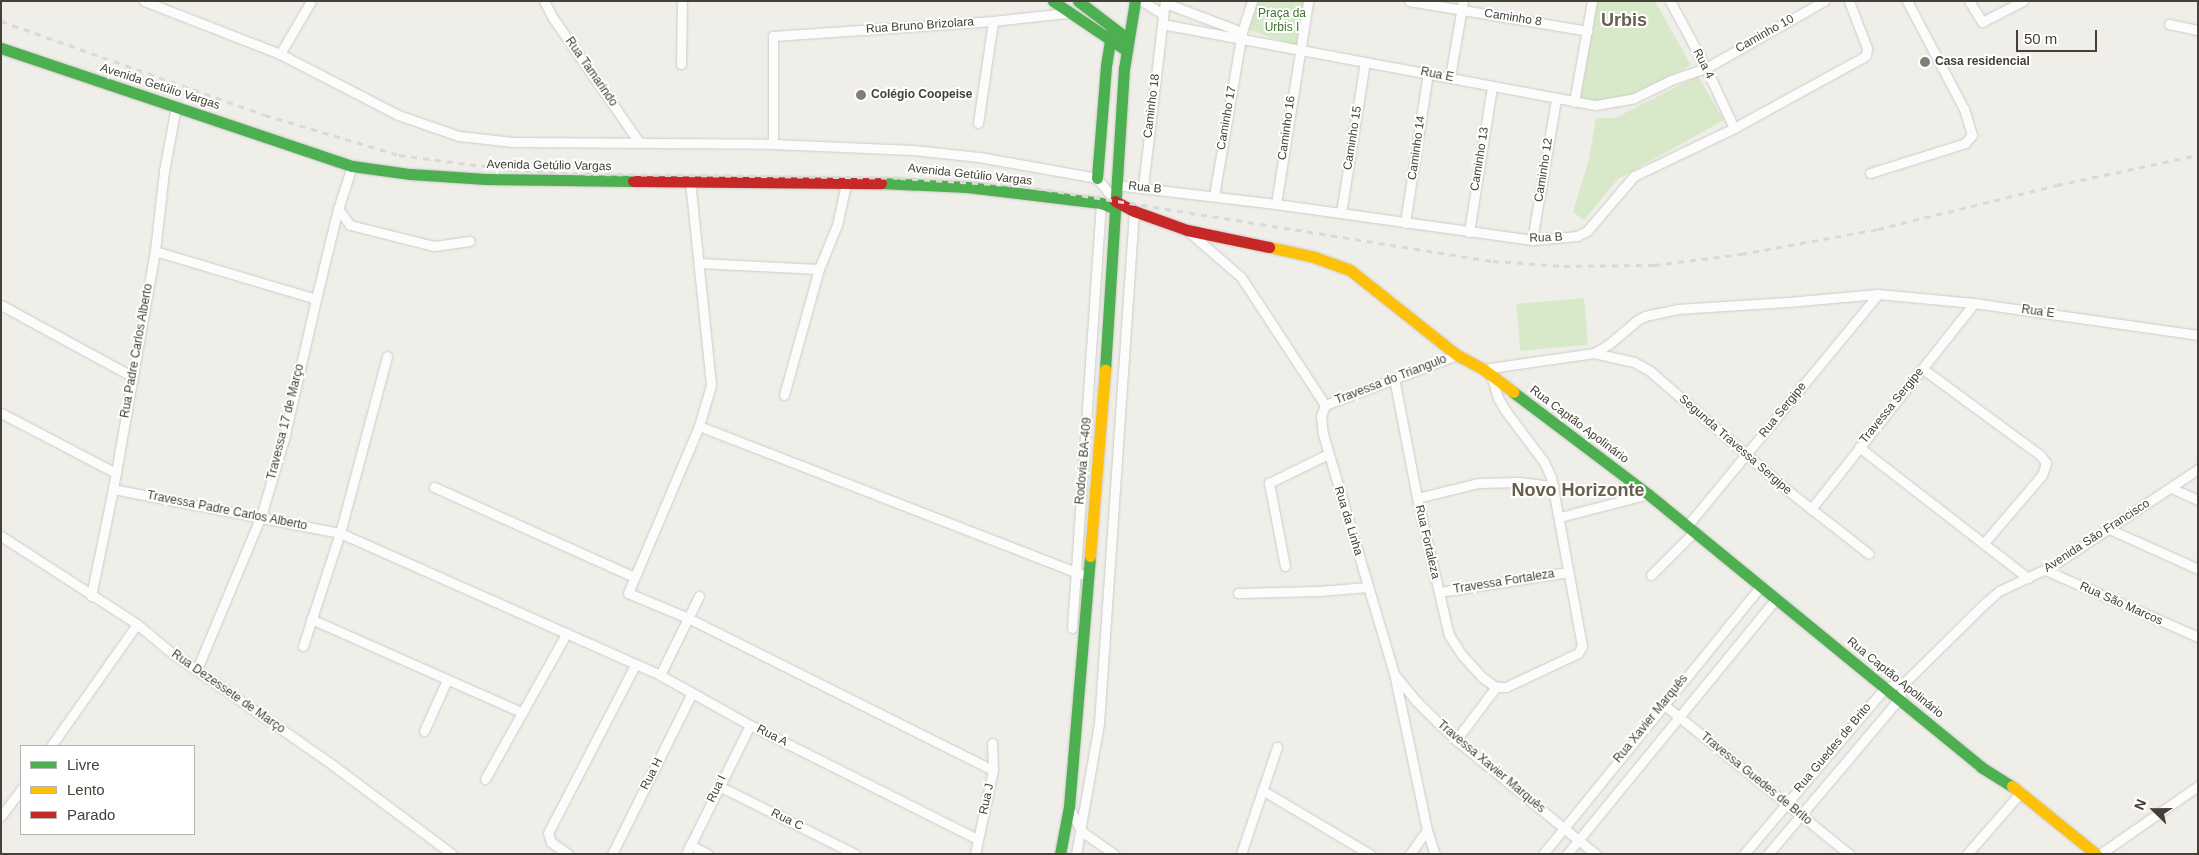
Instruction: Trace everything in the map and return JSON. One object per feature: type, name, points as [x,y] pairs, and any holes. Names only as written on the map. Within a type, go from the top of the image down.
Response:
[{"type":"street","name":"Avenida Getúlio Vargas","points":[[144,1],[280,54],[398,115],[459,136],[513,142],[773,144],[922,151],[979,157],[1097,178]]},
{"type":"street","points":[[280,54],[310,1]]},
{"type":"street","name":"Rua Tamarindo","points":[[544,1],[553,18],[639,142]]},
{"type":"street","points":[[681,64],[682,1]]},
{"type":"street","points":[[1053,1],[1067,13],[1127,51]]},
{"type":"street","points":[[1078,1],[1128,39]]},
{"type":"street","name":"Rodovia BA-409","points":[[1060,854],[1068,807],[1088,580],[1124,69],[1135,1]]},
{"type":"street","points":[[1142,1],[1163,14]]},
{"type":"street","name":"Caminho 17","points":[[1214,196],[1241,36],[1252,1]]},
{"type":"street","name":"Caminho 16","points":[[1276,204],[1308,1]]},
{"type":"street","name":"Caminho 8","points":[[1409,1],[1463,6],[1588,31]]},
{"type":"street","points":[[1574,102],[1592,1]]},
{"type":"street","name":"Rua 4","points":[[1670,1],[1706,68],[1734,128]]},
{"type":"street","name":"Caminho 10","points":[[1706,68],[1824,1]]},
{"type":"street","name":"Rua B","points":[[1116,185],[1276,204],[1532,240],[1577,236],[1587,231],[1634,176],[1734,128],[1866,55],[1867,48],[1849,1]]},
{"type":"street","points":[[1870,172],[1965,143],[1972,134],[1964,109],[1908,1]]},
{"type":"street","points":[[1969,1],[1982,22],[2023,1]]},
{"type":"street","points":[[1165,2],[1241,36]]},
{"type":"street","name":"Caminho 18","points":[[1143,187],[1165,2]]},
{"type":"street","points":[[1450,77],[1463,6]]},
{"type":"street","name":"Rua Bruno Brizolara","points":[[773,144],[773,36],[993,21],[1067,13]]},
{"type":"street","points":[[978,123],[993,21]]},
{"type":"street","name":"Rua E","points":[[1162,24],[1241,36],[1299,51],[1596,105],[1634,98],[1671,80],[1706,68]]},
{"type":"street","points":[[2169,24],[2198,30]]},
{"type":"street","points":[[1112,27],[1097,178],[1115,204]]},
{"type":"street","name":"Avenida Getúlio Vargas","points":[[1,48],[352,166],[410,174],[486,179],[846,184],[899,182],[968,187],[1115,204]]},
{"type":"street","name":"Caminho 15","points":[[1341,214],[1365,62]]},
{"type":"street","name":"Caminho 14","points":[[1406,222],[1428,73]]},
{"type":"street","name":"Caminho 13","points":[[1468,232],[1492,86]]},
{"type":"street","name":"Caminho 12","points":[[1532,240],[1556,99]]},
{"type":"street","name":"Rua Padre Carlos Alberto","points":[[91,596],[114,489],[155,251],[164,171],[176,106]]},
{"type":"street","name":"Travessa 17 de Março","points":[[197,669],[261,516],[284,439],[338,209],[352,166]]},
{"type":"street","points":[[690,181],[711,385],[699,426],[628,590],[629,594],[688,618],[993,770]]},
{"type":"street","points":[[784,395],[819,269],[837,225],[846,184]]},
{"type":"street","points":[[1072,628],[1101,203]]},
{"type":"street","name":"Rua Captão Apolinário","points":[[1115,204],[1187,230],[1314,257],[1350,270],[1457,355],[1487,372],[1648,494],[1981,767],[2021,792],[2098,854]]},
{"type":"street","points":[[338,209],[350,225],[434,246],[470,241]]},
{"type":"street","points":[[1076,854],[1099,723],[1134,211]]},
{"type":"street","points":[[1187,230],[1241,277],[1325,405]]},
{"type":"street","points":[[155,251],[316,299]]},
{"type":"street","points":[[699,263],[819,269]]},
{"type":"street","name":"Rua E","points":[[1594,353],[1645,316],[1677,309],[1878,294],[1974,303],[2198,335]]},
{"type":"street","name":"Rua Sergipe","points":[[1651,576],[1691,529],[1747,455],[1878,294]]},
{"type":"street","name":"Travessa Sergipe","points":[[1811,509],[1974,303]]},
{"type":"street","points":[[1,305],[133,377]]},
{"type":"street","points":[[1456,740],[1496,686],[1506,687],[1582,650],[1554,486],[1544,462],[1498,398],[1487,372],[1594,353]]},
{"type":"street","name":"Segunda Travessa Sergipe","points":[[1594,353],[1642,365],[1811,509],[1869,554]]},
{"type":"street","name":"Travessa do Triangulo","points":[[1325,405],[1457,355]]},
{"type":"street","points":[[303,646],[340,533],[387,356]]},
{"type":"street","points":[[1923,369],[2040,456],[2046,463],[2042,475],[1984,543]]},
{"type":"street","name":"Rua Fortaleza","points":[[1394,378],[1417,498],[1444,619],[1455,646],[1482,677],[1496,686]]},
{"type":"street","name":"Rua da Linha","points":[[1325,405],[1321,424],[1328,454],[1394,673],[1427,830],[1435,854]]},
{"type":"street","points":[[1,413],[116,473]]},
{"type":"street","points":[[699,426],[1077,572],[1088,580]]},
{"type":"street","points":[[1859,447],[2028,578]]},
{"type":"street","points":[[1285,566],[1269,483],[1328,454]]},
{"type":"street","name":"Avenida São Francisco","points":[[1884,688],[1906,680],[1999,591],[2045,570],[2198,469]]},
{"type":"street","points":[[1417,498],[1480,483],[1518,482],[1554,486]]},
{"type":"street","points":[[434,487],[634,577]]},
{"type":"street","points":[[2171,488],[2198,500]]},
{"type":"street","name":"Travessa Padre Carlos Alberto","points":[[114,489],[261,516],[340,533],[566,634]]},
{"type":"street","points":[[1560,517],[1648,494]]},
{"type":"street","points":[[2109,529],[2198,569]]},
{"type":"street","name":"Rua Dezessete de Março","points":[[1,536],[137,624],[168,650],[334,766],[452,854]]},
{"type":"street","name":"Rua São Marcos","points":[[2045,570],[2198,638]]},
{"type":"street","name":"Travessa Fortaleza","points":[[1439,592],[1568,572]]},
{"type":"street","name":"Rua Xavier Marquês","points":[[1543,854],[1760,586]]},
{"type":"street","points":[[1238,593],[1319,591],[1368,587]]},
{"type":"street","points":[[660,675],[699,596]]},
{"type":"street","name":"Rua Xavier Marquês","points":[[1567,854],[1776,599]]},
{"type":"street","points":[[311,619],[521,712]]},
{"type":"street","points":[[52,745],[137,624]]},
{"type":"street","points":[[485,779],[566,634]]},
{"type":"street","name":"Rua A","points":[[566,634],[660,675],[750,725],[978,839]]},
{"type":"street","points":[[567,853],[547,837],[636,665]]},
{"type":"street","name":"Travessa Xavier Marquês","points":[[1394,673],[1417,702],[1456,740],[1596,854]]},
{"type":"street","points":[[424,731],[446,680]]},
{"type":"street","name":"Avenida São Francisco","points":[[1899,699],[1906,680]]},
{"type":"street","name":"Rua Guedes de Brito","points":[[1744,854],[1884,688]]},
{"type":"street","name":"Rua H","points":[[612,854],[692,693]]},
{"type":"street","name":"Rua Guedes de Brito","points":[[1768,854],[1899,699]]},
{"type":"street","name":"Travessa Guedes de Brito","points":[[1663,704],[1849,854]]},
{"type":"street","name":"Rua I","points":[[686,854],[750,725]]},
{"type":"street","name":"Rua J","points":[[975,854],[993,770],[992,743]]},
{"type":"street","points":[[1241,854],[1277,746]]},
{"type":"street","name":"Rua C","points":[[719,786],[855,854]]},
{"type":"street","points":[[2098,854],[2198,786]]},
{"type":"street","points":[[1,816],[20,790]]},
{"type":"street","points":[[1262,790],[1370,854]]},
{"type":"street","points":[[1967,854],[2021,792]]},
{"type":"street","points":[[1068,807],[1081,831],[1114,854]]},
{"type":"street","points":[[1410,854],[1427,830]]},
{"type":"street","points":[[1351,854],[1354,844]]},
{"type":"street","points":[[690,845],[708,854]]},
{"type":"green space","name":"Praça da Urbis I","points":[[1256,1],[1305,1],[1297,46],[1246,29]]},
{"type":"green space","points":[[1596,1],[1655,1],[1691,65],[1637,94],[1599,103],[1580,99]]},
{"type":"green space","points":[[1698,76],[1724,120],[1618,179],[1584,220],[1573,212],[1589,159],[1596,118],[1615,118]]},
{"type":"green space","points":[[1584,298],[1588,345],[1520,351],[1516,304]]},
{"type":"railway","points":[[1,21],[265,115],[399,155],[513,170],[593,174],[900,178],[1023,186],[1493,261],[1564,266],[1654,265],[1741,254],[1878,229],[2057,185],[2198,155]]},
{"type":"traffic: fast","points":[[1053,1],[1127,51]]},
{"type":"traffic: fast","points":[[1078,1],[1128,39]]},
{"type":"traffic: fast","points":[[1105,370],[1124,69],[1135,1]]},
{"type":"traffic: fast","points":[[1097,178],[1106,66],[1112,27]]},
{"type":"traffic: fast","points":[[1,48],[352,166],[410,174],[486,179],[633,181]]},
{"type":"traffic: fast","points":[[881,183],[967,187],[1101,203],[1114,208]]},
{"type":"traffic: fast","points":[[1513,392],[1648,494],[1981,767],[2012,786]]},
{"type":"traffic: fast","points":[[1060,854],[1069,807],[1090,556]]},
{"type":"traffic: slow","points":[[1269,247],[1314,257],[1350,270],[1457,355],[1483,369],[1513,392]]},
{"type":"traffic: slow","points":[[1090,556],[1105,370]]},
{"type":"traffic: slow","points":[[2012,786],[2096,854]]},
{"type":"traffic: jam","points":[[633,181],[881,183]]},
{"type":"traffic: jam","points":[[1115,201],[1134,211],[1187,230],[1269,247]]},
{"type":"place","name":"Casa residencial","points":[[1925,62]]},
{"type":"place","name":"Colégio Coopeise","points":[[861,95]]},
{"type":"district","name":"Urbis","points":[[1624,20]]},
{"type":"district","name":"Novo Horizonte","points":[[1578,490]]}]
